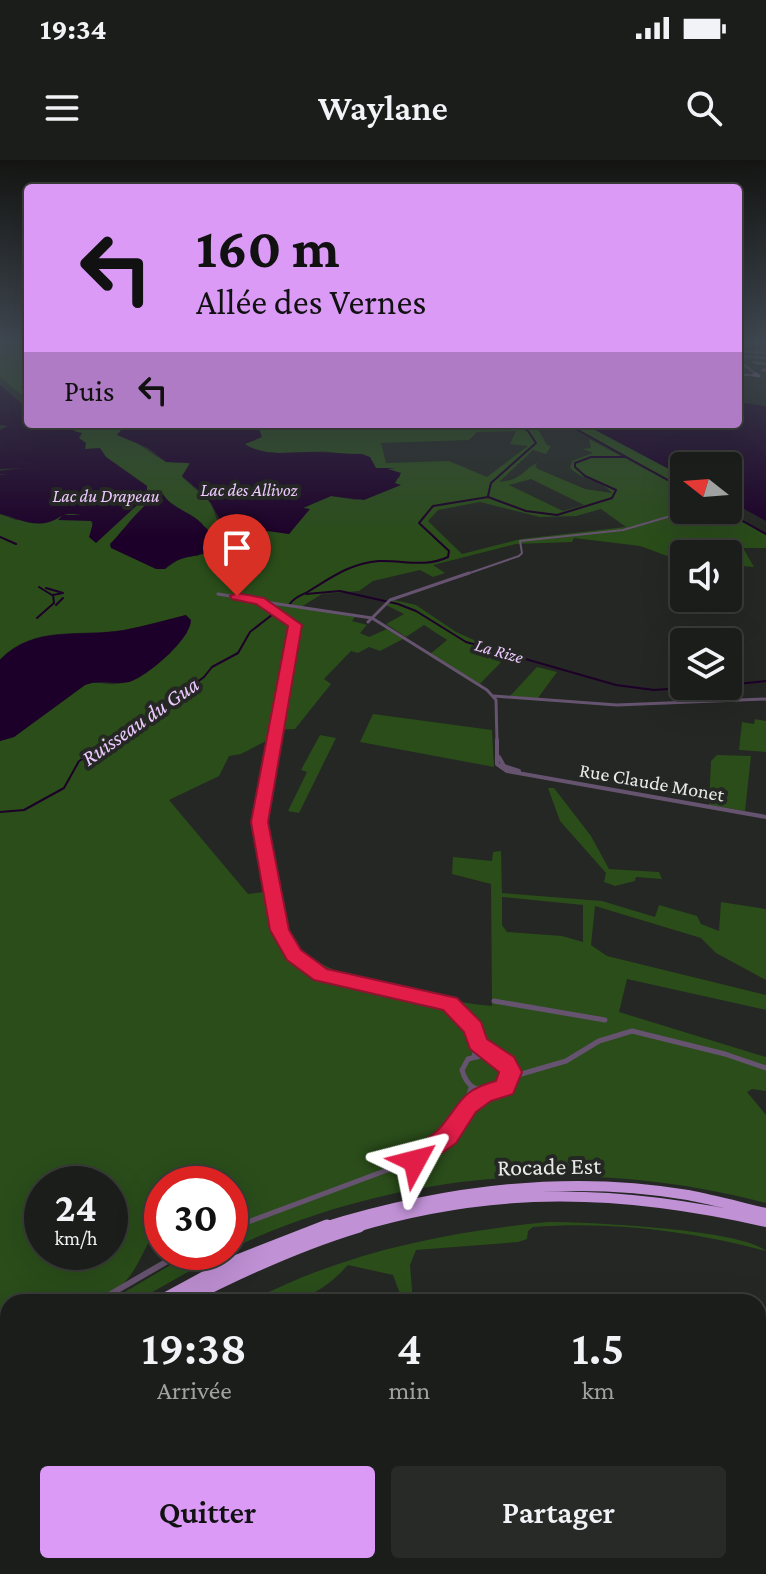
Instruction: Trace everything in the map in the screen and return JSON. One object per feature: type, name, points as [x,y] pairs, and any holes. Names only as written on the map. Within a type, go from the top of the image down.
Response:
[{"type":"highway","name":"Rocade Est","points":[[175,1294],[251,1254],[322,1225],[387,1206],[461,1192],[542,1186],[620,1188],[687,1196],[766,1213]]},
{"type":"highway","name":"Rocade Est","points":[[195,1294],[244,1268],[309,1240],[389,1216],[464,1201],[532,1195],[605,1196],[695,1206],[766,1222]]},
{"type":"street","points":[[370,620],[388,601],[522,555],[520,541],[623,530],[655,518],[670,516]]},
{"type":"street","points":[[218,594],[370,620],[494,696],[617,705],[766,699]]},
{"type":"street","points":[[260,601],[295,625],[260,822],[279,930],[294,955],[321,975],[449,1004],[474,1028],[478,1043],[509,1068],[511,1077]]},
{"type":"street","name":"Rue Claude Monet","points":[[494,696],[496,759],[500,767],[513,773],[766,817]]},
{"type":"street","points":[[494,1001],[605,1020]]},
{"type":"street","points":[[471,1088],[484,1093],[499,1091],[511,1077],[566,1061],[599,1041],[632,1031],[725,1054],[766,1068]]},
{"type":"street","points":[[474,1056],[478,1043]]},
{"type":"street","points":[[468,1105],[471,1088],[462,1070],[464,1064],[474,1056],[489,1054]]},
{"type":"street","points":[[509,1068],[527,1073]]},
{"type":"street","points":[[248,1222],[289,1205],[400,1170],[430,1152],[448,1136],[468,1105],[484,1093]]},
{"type":"street","points":[[111,1294],[152,1270]]},
{"type":"green space","points":[[74,428],[134,428],[121,430],[165,461],[191,464],[182,477],[211,503],[217,520],[231,532],[250,533],[259,528],[289,534],[308,509],[303,508],[331,496],[356,500],[400,477],[400,473],[373,467],[337,453],[265,452],[244,444],[256,440],[259,428],[537,428],[547,445],[551,446],[546,454],[533,450],[499,482],[514,479],[538,463],[535,466],[538,469],[585,489],[612,493],[570,468],[572,461],[593,453],[583,449],[591,448],[589,439],[670,482],[670,524],[742,522],[766,535],[766,548],[743,548],[754,567],[742,566],[742,540],[670,540],[670,557],[640,546],[574,538],[572,542],[516,544],[433,565],[445,573],[433,577],[420,570],[373,581],[359,591],[322,594],[301,607],[355,617],[352,621],[367,625],[360,633],[369,637],[387,629],[403,639],[380,651],[369,647],[358,653],[351,651],[324,679],[331,684],[295,729],[274,730],[272,738],[241,754],[229,756],[219,776],[169,800],[248,894],[279,890],[292,937],[309,956],[357,978],[446,1000],[492,1006],[491,884],[452,874],[453,857],[492,861],[493,852],[501,851],[502,893],[602,901],[655,917],[659,905],[697,916],[701,924],[719,931],[721,902],[766,909],[766,980],[716,953],[701,938],[595,906],[591,945],[607,956],[766,995],[766,1010],[627,979],[619,1012],[766,1057],[766,1091],[752,1089],[747,1092],[766,1115],[766,1203],[698,1188],[630,1179],[562,1176],[494,1179],[426,1187],[360,1202],[294,1222],[248,1241],[248,1166],[144,1166],[144,1251],[121,1285],[108,1294],[0,1294],[0,741],[14,737],[85,685],[116,684],[136,678],[164,657],[187,633],[186,615],[124,630],[43,636],[14,648],[0,659],[0,514],[16,520],[51,521],[66,513],[83,515],[65,515],[91,520],[96,542],[147,486],[106,457],[100,449],[85,449]],"holes":[[[516,431],[510,444],[528,446],[487,477],[449,461],[386,463],[381,443],[469,440],[477,432]],[[531,479],[584,505],[563,511],[509,485]],[[159,495],[202,523],[204,529],[198,556],[184,556],[165,569],[110,546]],[[480,502],[540,517],[576,516],[601,509],[626,527],[521,539],[462,554],[428,521],[438,510]],[[502,897],[583,905],[583,942],[562,936],[507,932],[502,925]]]},
{"type":"green space","points":[[574,428],[592,428],[670,470],[670,480]]},
{"type":"green space","points":[[394,600],[416,605],[456,632],[508,655],[478,686],[429,655],[447,640],[424,625],[406,637],[386,624],[404,614],[386,605]]},
{"type":"green space","points":[[537,667],[557,672],[538,698],[510,696]]},
{"type":"green space","points":[[373,714],[492,730],[494,767],[360,742]]},
{"type":"green space","points":[[755,719],[766,721],[766,752],[739,750],[742,722],[754,724]]},
{"type":"green space","points":[[320,735],[336,738],[299,813],[288,811],[307,772],[301,770]]},
{"type":"green space","points":[[717,755],[751,756],[745,811],[709,805],[711,761]]},
{"type":"green space","points":[[548,788],[554,788],[591,836],[609,869],[659,872],[662,879],[636,877],[635,881],[615,886],[604,882],[606,873],[560,821]]},
{"type":"green space","points":[[548,1222],[628,1225],[727,1237],[751,1243],[766,1251],[651,1229],[592,1225],[533,1227],[528,1231],[527,1239],[518,1242],[416,1250],[410,1265],[412,1294],[400,1294],[393,1275],[348,1265],[326,1286],[311,1294],[265,1294],[320,1270],[394,1247]]},
{"type":"green space","points":[[162,1270],[191,1270],[149,1294],[122,1294]]},
{"type":"water","name":"Lac du Drapeau","points":[[0,406],[24,406],[24,428],[75,428],[74,431],[82,433],[79,438],[86,443],[85,449],[100,448],[106,457],[147,486],[147,496],[96,543],[89,537],[91,521],[58,520],[62,516],[45,523],[33,523],[0,514],[0,475],[8,474],[0,474],[0,471],[22,468],[0,469],[0,430],[8,426],[0,425]]},
{"type":"water","points":[[742,406],[766,406],[766,521],[742,508],[742,452],[670,452],[670,470],[592,428],[742,428]]},
{"type":"water","name":"Lac des Allivoz","points":[[259,428],[262,437],[245,444],[261,451],[278,453],[362,454],[370,457],[376,468],[396,468],[388,469],[401,473],[395,483],[401,485],[364,500],[331,496],[303,508],[310,509],[289,534],[253,529],[249,535],[241,535],[225,526],[205,497],[182,476],[190,463],[166,462],[148,448],[117,435],[121,430]]},
{"type":"water","points":[[163,494],[171,503],[196,518],[219,540],[218,548],[184,558],[165,569],[156,569],[111,548],[110,544],[141,509]]},
{"type":"water","points":[[186,615],[191,620],[184,637],[146,673],[129,682],[85,685],[14,737],[0,741],[0,660],[14,649],[28,641],[58,634],[124,630]]},
{"type":"waterway","points":[[488,496],[491,483],[536,443],[523,428]]},
{"type":"waterway","name":"Ruisseau du Gua","points":[[574,428],[670,481]]},
{"type":"waterway","name":"Ruisseau du Gua","points":[[289,605],[334,576],[359,565],[379,561],[431,562],[448,557],[449,551],[419,523],[433,506],[488,497],[526,511],[557,515],[612,498],[616,490],[585,476],[575,467],[575,463],[591,457],[625,457]]},
{"type":"waterway","points":[[742,521],[766,534]]},
{"type":"waterway","points":[[219,540],[236,535]]},
{"type":"waterway","points":[[0,537],[16,544]]},
{"type":"waterway","points":[[39,587],[52,595]]},
{"type":"waterway","points":[[37,618],[54,603],[53,595],[63,593],[46,588]]},
{"type":"waterway","name":"La Rize","points":[[306,594],[340,591],[398,604],[416,611],[466,642],[616,685],[670,689]]},
{"type":"waterway","points":[[56,605],[63,598]]},
{"type":"waterway","name":"Ruisseau du Gua","points":[[0,812],[24,810],[64,788],[79,761],[98,750],[115,734],[156,713],[204,677],[212,667],[238,653],[250,632],[273,614]]},
{"type":"waterway","name":"La Rize","points":[[742,684],[766,681]]},
{"type":"route","points":[[237,596],[260,601],[295,625],[260,822],[279,930],[294,955],[321,975],[449,1004],[459,1010],[474,1028],[478,1043],[489,1054],[506,1063],[511,1072],[505,1088],[484,1093],[468,1105],[448,1136],[415,1161]]}]
